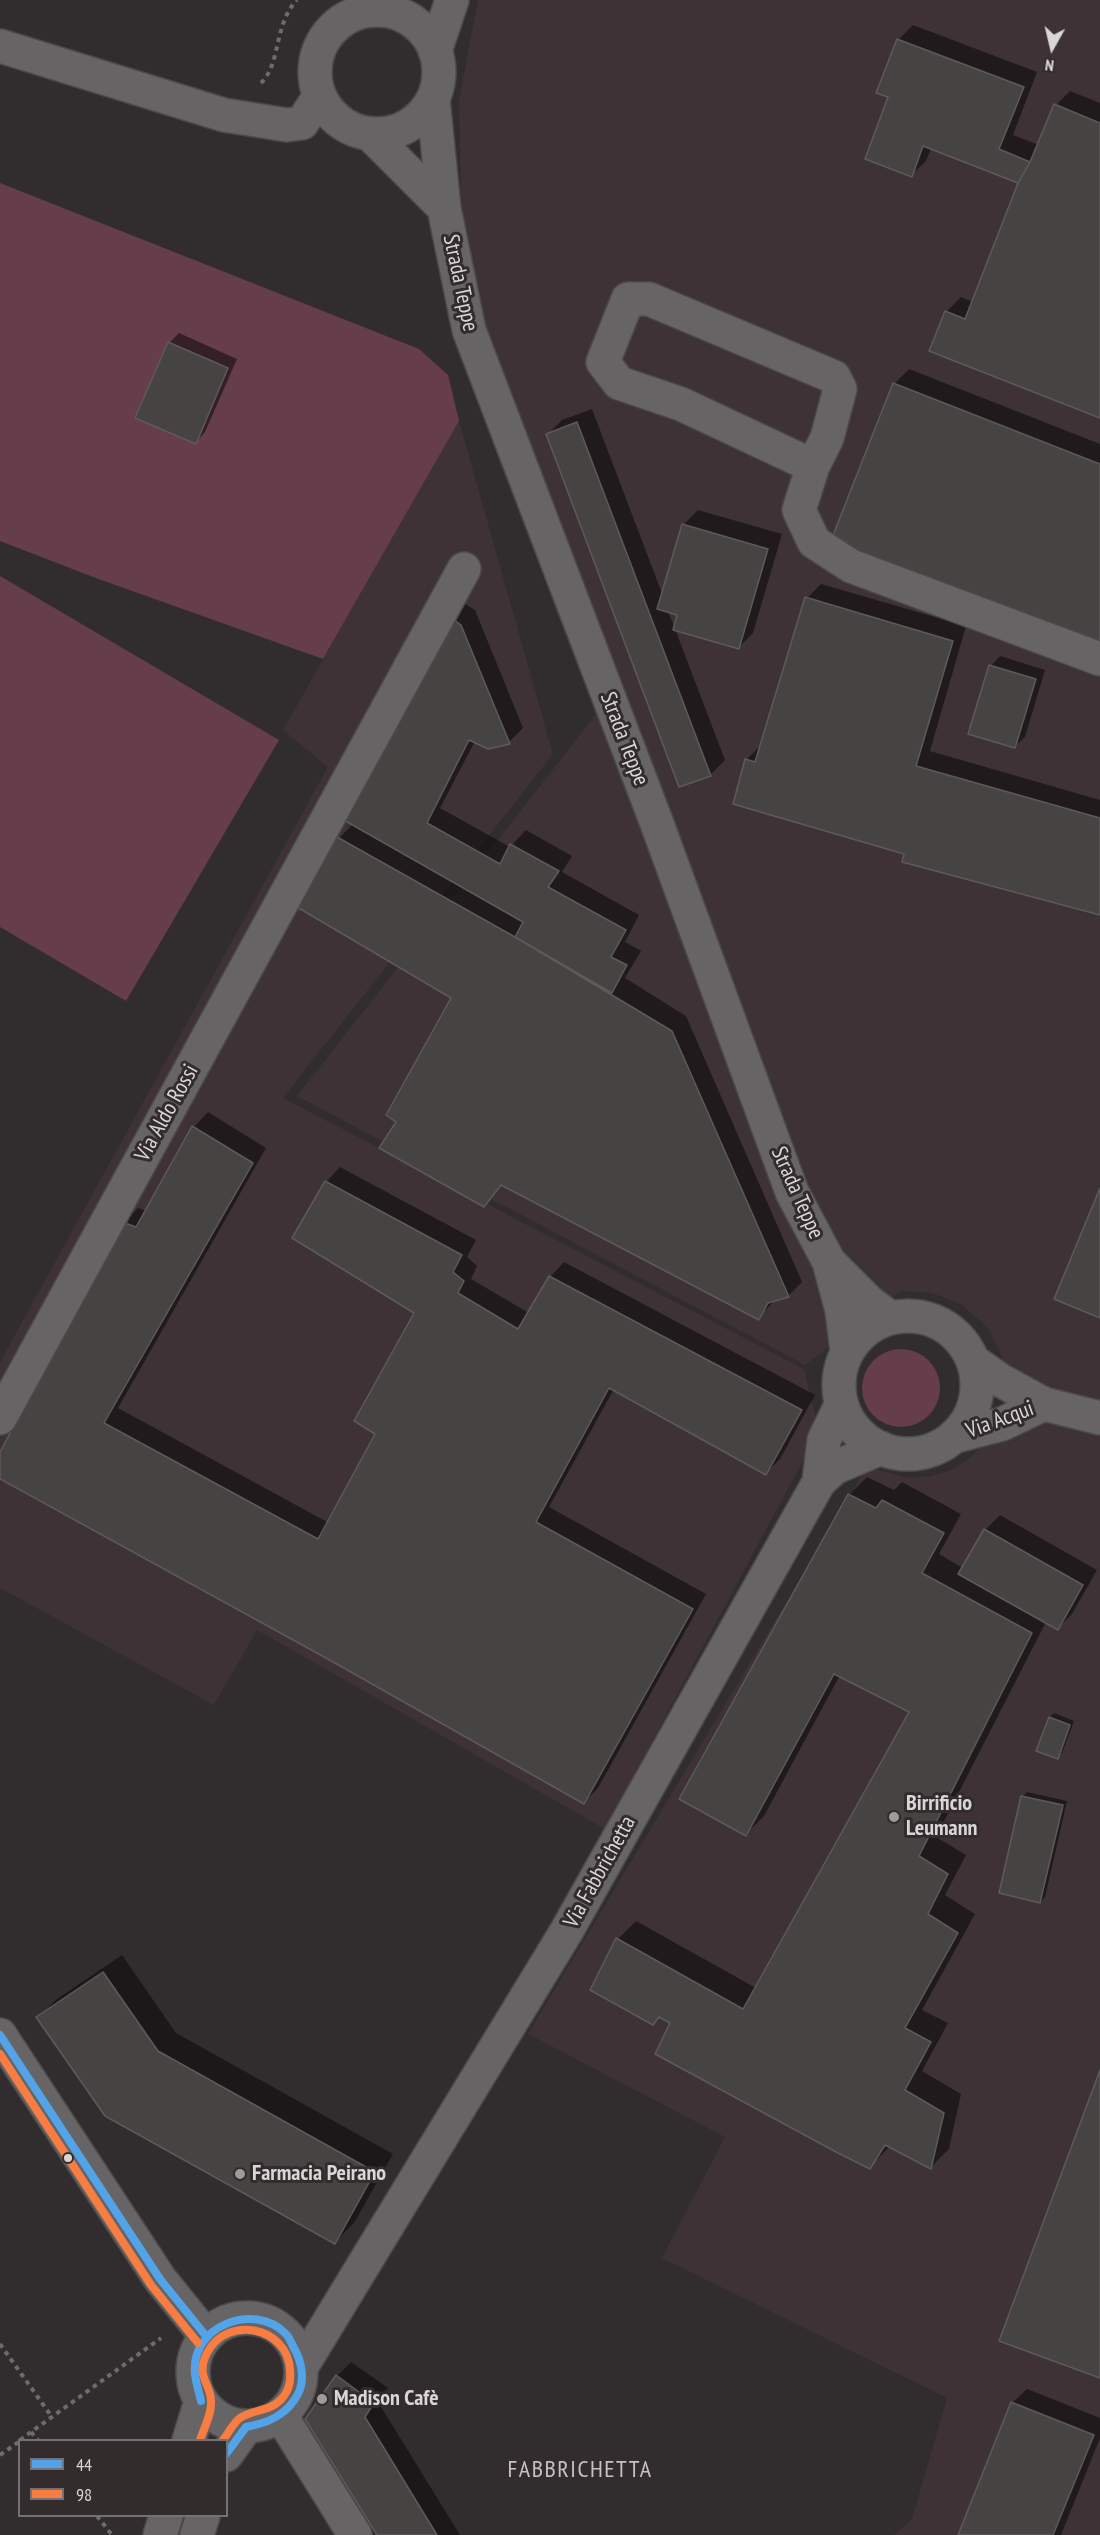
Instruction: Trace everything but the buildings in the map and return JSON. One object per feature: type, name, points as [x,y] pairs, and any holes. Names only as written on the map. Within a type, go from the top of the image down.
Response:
[{"type":"street","points":[[435,51],[452,0]]},
{"type":"street","points":[[382,5],[412,21],[426,33],[435,51],[439,67],[438,84],[432,99],[422,115],[406,126],[389,133],[369,134],[349,128],[332,115],[319,97],[314,77],[316,57],[324,38],[337,23],[356,13],[382,5]]},
{"type":"street","points":[[0,46],[224,115],[287,125],[302,123],[319,97]]},
{"type":"street","name":"Strada Teppe","points":[[432,99],[444,208],[469,330],[656,821],[792,1192],[829,1262],[842,1311],[847,1351]]},
{"type":"street","name":"Strada Teppe","points":[[369,134],[444,208]]},
{"type":"street","points":[[813,466],[681,404],[619,383],[603,362],[628,299],[649,299],[834,377],[840,389],[827,438],[813,466],[799,510],[814,542],[851,566],[1100,659]]},
{"type":"street","name":"Via Aldo Rossi","points":[[0,1418],[464,569]]},
{"type":"street","name":"Strada Teppe","points":[[829,1262],[869,1302],[889,1317]]},
{"type":"street","name":"Via Acqui","points":[[956,1436],[970,1416],[977,1393],[973,1361],[968,1350],[953,1332],[934,1320],[912,1316],[889,1317],[868,1327],[852,1342],[842,1361],[838,1383],[841,1405],[850,1425],[867,1442],[889,1452],[913,1455],[936,1449],[956,1436],[1002,1424],[1044,1404]]},
{"type":"street","name":"Via Acqui","points":[[973,1361],[1000,1380],[1044,1404],[1100,1418]]},
{"type":"street","name":"Via Fabbrichetta","points":[[819,1482],[824,1440],[841,1405]]},
{"type":"street","name":"Via Fabbrichetta","points":[[370,2256],[566,1932],[819,1482],[834,1468],[881,1448]]},
{"type":"street","points":[[0,2035],[160,2279],[206,2336]]},
{"type":"street","points":[[286,2333],[319,2312],[370,2256]]},
{"type":"street","points":[[302,2367],[370,2256]]},
{"type":"street","points":[[254,2318],[270,2322],[286,2333],[297,2348],[302,2367],[301,2385],[294,2402],[281,2416],[264,2425],[246,2427],[227,2423],[212,2414],[201,2401],[194,2385],[193,2368],[197,2350],[206,2336],[220,2325],[236,2319],[254,2318]]},
{"type":"street","points":[[189,2439],[201,2401]]},
{"type":"street","points":[[281,2416],[355,2535]]},
{"type":"street","points":[[228,2452],[246,2427]]},
{"type":"street","points":[[160,2535],[166,2517]]},
{"type":"street","points":[[197,2535],[202,2517]]},
{"type":"path","points":[[258,87],[269,75],[277,41],[286,17],[297,0]]},
{"type":"path","points":[[21,2439],[162,2338]]},
{"type":"path","points":[[0,2344],[52,2417]]},
{"type":"path","points":[[31,2432],[37,2439]]},
{"type":"path","points":[[0,2455],[18,2442]]},
{"type":"path","points":[[98,2517],[112,2535]]},
{"type":"shaded area","points":[[478,0],[1100,0],[1100,2535],[894,2535],[912,2519],[947,2398],[662,2258],[725,2137],[528,2034],[867,1467],[909,1478],[931,1476],[951,1470],[970,1458],[988,1440],[1004,1410],[1006,1376],[1000,1351],[987,1327],[961,1304],[932,1293],[901,1291],[805,1365],[297,1096],[620,684],[506,387],[469,276],[461,196],[459,101]]},
{"type":"shaded area","points":[[0,183],[419,349],[448,375],[459,421],[323,659],[93,577],[0,541]]},
{"type":"shaded area","points":[[459,421],[553,754],[283,1098],[804,1369],[819,1431],[605,1829],[257,1630],[214,1705],[0,1588],[0,1362],[328,767],[283,730]]},
{"type":"shaded area","points":[[0,576],[279,740],[126,1001],[0,927]]},
{"type":"shaded area","points":[[901,1349],[916,1352],[933,1366],[940,1388],[937,1403],[923,1420],[901,1427],[886,1424],[869,1410],[862,1388],[865,1373],[879,1356]]},
{"type":"transit line","name":"44","points":[[0,2035],[160,2279],[206,2336]]},
{"type":"transit line","name":"98","points":[[0,2054],[151,2285],[198,2343]]},
{"type":"transit line","name":"44","points":[[201,2401],[195,2374],[196,2357],[203,2343],[213,2332],[242,2319],[273,2324],[287,2336],[301,2366],[302,2377],[298,2394],[283,2413],[262,2423],[246,2427],[228,2451]]},
{"type":"transit line","name":"98","points":[[200,2439],[211,2406],[203,2374],[207,2353],[216,2341],[228,2333],[242,2330],[268,2335],[287,2355],[290,2373],[288,2387],[284,2396],[274,2405],[240,2418],[224,2439]]},
{"type":"place","name":"Birrificio Leumann","points":[[894,1817]]},
{"type":"place","name":"Farmacia Peirano","points":[[240,2174]]},
{"type":"place","name":"Madison Cafè","points":[[322,2399]]},
{"type":"district","name":"FABBRICHETTA","points":[[580,2470]]}]
